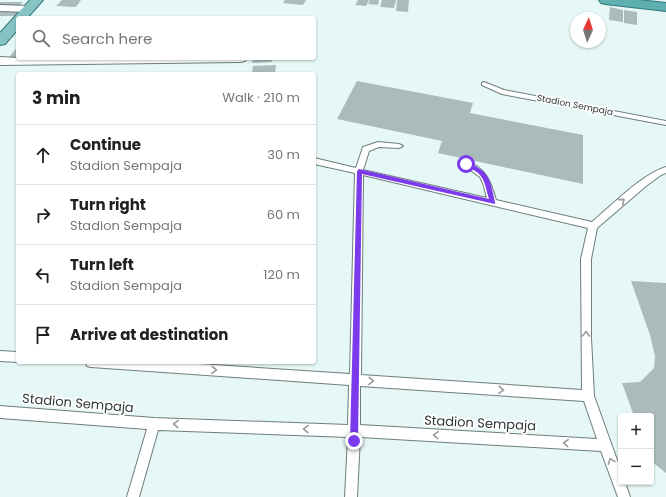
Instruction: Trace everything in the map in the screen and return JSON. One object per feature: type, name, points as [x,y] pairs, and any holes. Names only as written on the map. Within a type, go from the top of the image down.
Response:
[{"type":"highway","points":[[605,0],[638,2],[666,7]]},
{"type":"main road","points":[[30,11],[48,0]]},
{"type":"main road","points":[[0,40],[16,23]]},
{"type":"main road","points":[[0,55],[16,38]]},
{"type":"street","points":[[0,8],[30,11]]},
{"type":"street","points":[[0,61],[80,60]]},
{"type":"lane","name":"Stadion Sempaja","points":[[484,84],[502,92],[666,123]]},
{"type":"lane","points":[[351,497],[354,430],[359,171],[366,149],[378,144],[399,146]]},
{"type":"lane","points":[[316,161],[593,226]]},
{"type":"lane","points":[[466,164],[480,170],[485,176],[492,202]]},
{"type":"lane","points":[[624,497],[588,396],[586,259],[593,226],[643,184],[658,173],[666,170]]},
{"type":"lane","points":[[0,356],[16,357]]},
{"type":"lane","points":[[120,364],[588,396]]},
{"type":"lane","name":"Stadion Sempaja","points":[[0,412],[154,424],[354,430],[605,445]]},
{"type":"lane","points":[[133,497],[154,424]]},
{"type":"building","points":[[62,0],[81,0],[76,7],[56,6]]},
{"type":"building","points":[[285,0],[306,0],[303,5],[283,3]]},
{"type":"building","points":[[358,0],[369,0],[366,6],[355,5]]},
{"type":"building","points":[[370,0],[379,0],[378,5],[368,4]]},
{"type":"building","points":[[382,0],[396,0],[394,8],[380,7]]},
{"type":"building","points":[[397,0],[409,0],[408,12],[396,11]]},
{"type":"building","points":[[0,2],[23,2],[18,7],[0,6]]},
{"type":"building","points":[[610,7],[623,10],[623,22],[609,20]]},
{"type":"building","points":[[0,10],[21,11],[17,16],[0,16]]},
{"type":"building","points":[[624,10],[637,12],[637,25],[624,23]]},
{"type":"building","points":[[16,49],[16,60],[7,60]]},
{"type":"building","points":[[253,60],[272,60],[272,62],[252,63]]},
{"type":"building","points":[[276,65],[275,72],[252,72],[253,66]]},
{"type":"building","points":[[357,81],[473,103],[470,113],[583,135],[583,184],[438,153],[442,141],[337,119]]},
{"type":"building","points":[[631,281],[666,283],[666,473],[654,463],[654,413],[633,413],[622,383],[640,382],[654,368],[655,356],[650,335]]},
{"type":"route","points":[[354,441],[359,171],[492,202],[485,176],[480,170],[466,164]]}]
